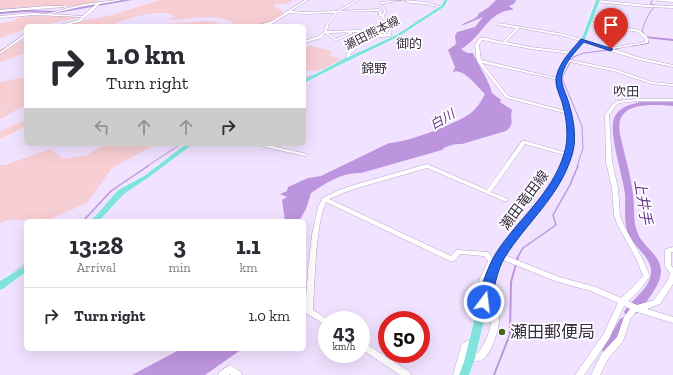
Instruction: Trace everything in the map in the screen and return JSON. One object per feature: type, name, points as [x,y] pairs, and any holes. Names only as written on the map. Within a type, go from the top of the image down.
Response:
[{"type":"main road","name":"瀬田熊本線","points":[[306,81],[397,36],[442,7],[446,0]]},
{"type":"main road","points":[[559,79],[566,60],[583,40],[598,1],[590,0]]},
{"type":"main road","name":"瀬田竜田線","points":[[464,375],[487,288],[500,256],[551,191],[560,177],[568,155],[571,134],[568,113],[559,79]]},
{"type":"main road","points":[[97,219],[121,192],[146,178],[187,146]]},
{"type":"main road","points":[[0,286],[24,269]]},
{"type":"street","points":[[66,24],[76,22],[102,0]]},
{"type":"street","points":[[44,14],[75,7],[97,5],[122,0]]},
{"type":"street","points":[[269,24],[307,0]]},
{"type":"street","points":[[306,41],[318,38],[325,32],[328,23],[338,12],[358,0]]},
{"type":"street","points":[[383,16],[385,11],[381,3],[401,0]]},
{"type":"street","points":[[405,0],[411,3],[425,2],[442,7]]},
{"type":"street","points":[[659,0],[673,1]]},
{"type":"street","points":[[598,1],[673,7]]},
{"type":"street","points":[[0,11],[47,6],[75,7]]},
{"type":"street","points":[[290,12],[304,13],[378,10],[380,11],[380,16],[383,16],[386,21],[384,24],[391,31],[388,35]]},
{"type":"street","points":[[0,17],[44,14],[82,16]]},
{"type":"street","points":[[264,24],[272,22]]},
{"type":"street","points":[[589,23],[640,31],[647,39],[647,42],[645,43],[612,50]]},
{"type":"street","points":[[498,24],[554,33],[583,40],[655,63],[673,66]]},
{"type":"street","points":[[503,43],[518,28]]},
{"type":"street","points":[[325,32],[329,36],[338,40],[356,31]]},
{"type":"street","points":[[325,32],[356,31],[380,34],[377,36]]},
{"type":"street","points":[[346,60],[349,56],[348,54],[353,50],[356,44],[367,38],[388,35],[397,36]]},
{"type":"street","points":[[0,53],[24,36]]},
{"type":"street","points":[[568,113],[507,97],[479,61],[477,45],[481,39],[572,53]]},
{"type":"street","points":[[566,60],[614,70],[652,83],[673,85]]},
{"type":"street","points":[[479,61],[559,79]]},
{"type":"street","points":[[578,375],[606,337],[623,302],[647,276],[643,265],[620,224],[617,215],[615,188],[609,162],[607,115],[613,106],[618,102],[637,100],[673,100]]},
{"type":"street","points":[[488,192],[524,142],[568,155]]},
{"type":"street","points":[[267,146],[305,155]]},
{"type":"street","points":[[318,317],[309,311],[311,272],[321,206],[325,199],[343,190],[427,166],[506,200]]},
{"type":"street","points":[[325,199],[452,259],[458,252],[462,251],[486,254],[491,261],[483,281],[493,295],[495,328],[480,357],[470,356]]},
{"type":"street","points":[[595,375],[606,356],[620,339],[628,317],[633,310],[657,302],[671,281],[673,274],[668,265],[668,251],[673,249]]},
{"type":"street","points":[[500,256],[557,279],[593,289],[638,308],[673,320]]},
{"type":"street","points":[[457,375],[465,346],[473,344]]},
{"type":"street","points":[[370,352],[407,375]]},
{"type":"street","points":[[222,375],[230,369],[238,375]]},
{"type":"shaded area","points":[[0,0],[99,0],[88,5],[80,6],[36,6],[0,9]]},
{"type":"shaded area","points":[[160,0],[293,0],[286,4],[277,4],[273,7],[282,10],[285,16],[269,24],[232,24],[232,22],[226,20],[211,17],[173,20],[167,19],[175,17],[169,13],[153,13],[129,18],[113,24],[67,24],[112,15]]},
{"type":"shaded area","points":[[496,0],[516,0],[514,4],[509,6],[514,10],[505,11],[498,14],[468,45],[461,49],[467,53],[473,53],[492,93],[501,100],[500,102],[512,110],[511,126],[506,131],[462,144],[449,146],[442,150],[361,173],[341,176],[311,193],[306,209],[300,219],[285,219],[282,200],[287,197],[280,194],[287,191],[288,187],[308,178],[321,176],[389,143],[407,140],[445,127],[474,110],[485,94],[461,72],[453,72],[455,67],[448,50],[456,44],[455,36],[457,32],[475,27],[483,17],[461,26],[474,19],[478,16],[478,14],[489,7]]},
{"type":"shaded area","points":[[30,16],[78,18],[49,24],[24,24],[24,30],[0,38],[0,23],[15,21],[16,18]]},
{"type":"shaded area","points":[[205,21],[216,22],[217,24],[170,24]]},
{"type":"shaded area","points":[[24,40],[24,53],[0,62],[0,54],[4,52],[0,51],[0,49]]},
{"type":"shaded area","points":[[311,46],[333,51],[329,56],[341,58],[326,68],[316,71],[306,70],[306,47]]},
{"type":"shaded area","points":[[24,77],[24,106],[0,119],[0,111],[2,110],[0,110],[0,82]]},
{"type":"shaded area","points":[[24,121],[24,127],[0,139],[0,131]]},
{"type":"shaded area","points":[[103,146],[152,146],[112,168],[87,203],[50,219],[9,220],[0,223],[0,165],[5,165],[50,149],[63,159],[87,155]]},
{"type":"shaded area","points":[[177,351],[239,351],[205,375],[132,375]]},
{"type":"waterway","points":[[0,13],[25,11],[57,12],[130,0]]},
{"type":"waterway","points":[[644,34],[642,31],[646,21],[649,14],[656,6],[650,3],[653,0]]},
{"type":"waterway","points":[[414,23],[426,16]]},
{"type":"waterway","name":"上井手","points":[[646,37],[673,40]]},
{"type":"waterway","points":[[632,46],[649,43],[648,40]]},
{"type":"waterway","points":[[613,50],[622,47]]},
{"type":"waterway","points":[[577,167],[583,148],[582,126],[562,78],[573,57],[584,53],[609,50]]},
{"type":"waterway","points":[[350,56],[361,51]]},
{"type":"waterway","points":[[336,63],[347,57]]},
{"type":"waterway","points":[[306,78],[313,75]]},
{"type":"waterway","name":"上井手","points":[[630,312],[643,298],[651,286],[656,274],[656,269],[652,259],[637,241],[632,231],[629,194],[617,138],[616,125],[618,116],[624,110],[632,106],[652,103],[673,104]]},
{"type":"waterway","points":[[146,167],[178,146]]},
{"type":"waterway","points":[[85,219],[111,191],[148,166]]},
{"type":"waterway","points":[[517,258],[523,248],[556,225],[553,215],[570,185],[578,166]]},
{"type":"waterway","points":[[494,375],[510,334],[511,282],[518,257]]},
{"type":"waterway","points":[[12,274],[24,265]]},
{"type":"waterway","name":"上井手","points":[[608,350],[624,322]]},
{"type":"place","name":"瀬田郵便局","points":[[502,332]]},
{"type":"district","name":"御的","points":[[409,43]]},
{"type":"district","name":"錦野","points":[[374,68]]},
{"type":"district","name":"吹田","points":[[626,91]]},
{"type":"route","points":[[484,302],[488,284],[500,256],[551,191],[560,177],[568,155],[571,134],[570,125],[559,82],[560,74],[566,60],[583,40],[611,49]]},
{"type":"water label","name":"白川","points":[[442,119]]}]
